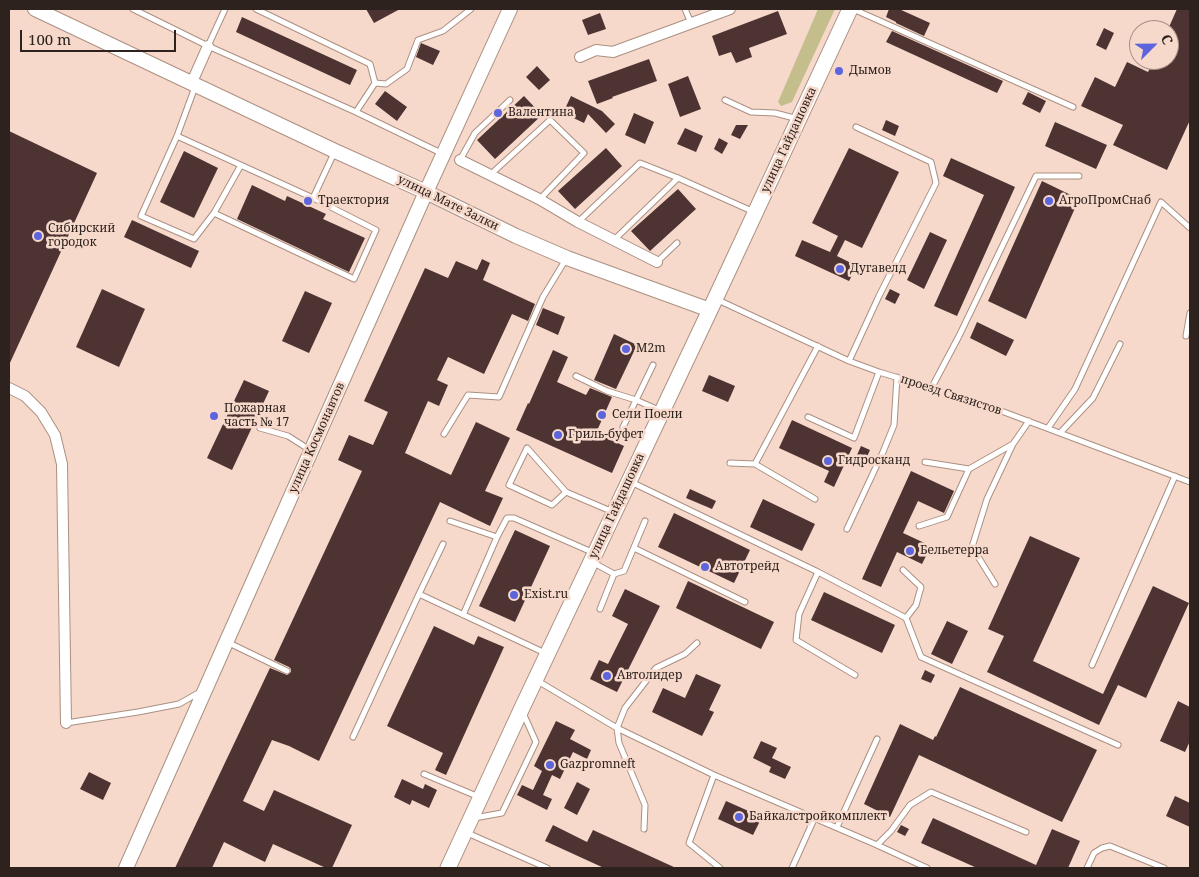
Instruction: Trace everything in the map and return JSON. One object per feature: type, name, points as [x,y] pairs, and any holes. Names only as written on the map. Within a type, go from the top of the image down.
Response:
[{"type":"main road","name":"улица Гайдашовка","points":[[448,868],[613,512],[798,119],[852,9]]},
{"type":"street","name":"улица Мате Залки","points":[[34,9],[61,15],[194,84],[516,236],[567,258],[712,304]]},
{"type":"street","name":"улица Космонавтов","points":[[126,868],[426,192],[510,9]]},
{"type":"street","points":[[580,56],[596,50],[612,52],[730,9]]},
{"type":"street","points":[[194,84],[208,46]]},
{"type":"street","points":[[460,160],[539,199],[578,222],[657,262]]},
{"type":"street","points":[[9,388],[25,396],[41,412],[55,435],[62,464],[66,723]]},
{"type":"lane","points":[[133,9],[208,46],[356,112],[443,154]]},
{"type":"lane","points":[[208,46],[225,9]]},
{"type":"lane","points":[[256,9],[370,64],[375,83],[356,112]]},
{"type":"lane","points":[[375,83],[386,84],[407,68],[418,40],[443,31],[472,9]]},
{"type":"lane","points":[[685,9],[691,24]]},
{"type":"lane","points":[[852,9],[1073,107]]},
{"type":"lane","points":[[194,84],[177,136],[141,216],[194,239],[214,213],[241,165]]},
{"type":"lane","points":[[460,160],[475,133],[510,100]]},
{"type":"lane","points":[[724,100],[752,112],[775,113],[798,119]]},
{"type":"lane","points":[[490,175],[550,120],[584,153],[539,199]]},
{"type":"lane","points":[[849,361],[879,296],[936,183],[931,162],[856,127]]},
{"type":"lane","points":[[177,136],[313,198],[376,230],[354,279],[214,213]]},
{"type":"lane","points":[[313,198],[335,151]]},
{"type":"lane","points":[[578,222],[640,163],[755,212]]},
{"type":"lane","points":[[932,387],[959,336],[1036,176],[1079,176]]},
{"type":"lane","points":[[613,240],[678,178]]},
{"type":"lane","points":[[1048,428],[1075,389],[1160,202],[1190,228]]},
{"type":"lane","points":[[657,262],[678,243]]},
{"type":"lane","points":[[444,434],[468,395],[498,397],[543,298],[567,258]]},
{"type":"lane","name":"проезд Связистов","points":[[712,304],[818,346],[849,361],[879,372],[932,387],[1029,421],[1190,482]]},
{"type":"lane","points":[[1186,336],[1190,313]]},
{"type":"lane","points":[[1060,433],[1093,398],[1120,344]]},
{"type":"lane","points":[[755,464],[818,346]]},
{"type":"lane","points":[[623,427],[653,365]]},
{"type":"lane","points":[[808,417],[854,438],[879,372]]},
{"type":"lane","points":[[576,376],[608,391],[662,411]]},
{"type":"lane","points":[[848,529],[894,426],[897,377]]},
{"type":"lane","points":[[995,584],[972,547],[987,499],[1013,444],[1029,421]]},
{"type":"lane","points":[[260,428],[288,436],[311,451]]},
{"type":"lane","points":[[919,526],[947,517],[969,469],[1013,444]]},
{"type":"lane","points":[[566,492],[552,504],[509,485],[527,448],[566,492],[613,512]]},
{"type":"lane","points":[[925,462],[969,469]]},
{"type":"lane","points":[[730,463],[755,464],[815,499]]},
{"type":"lane","points":[[1092,665],[1175,476]]},
{"type":"lane","points":[[628,481],[818,572],[906,618],[921,656],[1118,745]]},
{"type":"lane","points":[[463,616],[497,536],[507,518],[514,518],[593,557],[614,574]]},
{"type":"lane","points":[[450,521],[497,536]]},
{"type":"lane","points":[[614,574],[624,571],[645,522]]},
{"type":"lane","points":[[353,737],[443,544]]},
{"type":"lane","points":[[634,548],[746,602]]},
{"type":"lane","points":[[903,570],[920,587],[916,605],[906,618]]},
{"type":"lane","points":[[818,572],[799,614],[796,640],[855,675]]},
{"type":"lane","points":[[600,610],[614,574]]},
{"type":"lane","points":[[419,594],[548,654]]},
{"type":"lane","points":[[226,642],[287,671]]},
{"type":"lane","points":[[644,829],[645,805],[619,743],[617,728],[625,708],[656,668],[685,654],[697,643]]},
{"type":"lane","points":[[536,680],[617,728],[714,775],[877,844],[927,868]]},
{"type":"lane","points":[[66,723],[179,704],[205,690]]},
{"type":"lane","points":[[468,826],[502,813],[536,742],[521,710]]},
{"type":"lane","points":[[837,827],[877,739]]},
{"type":"lane","points":[[424,774],[481,798]]},
{"type":"lane","points":[[714,775],[689,843],[720,868]]},
{"type":"lane","points":[[877,844],[890,831],[910,805],[931,792],[1026,832]]},
{"type":"lane","points":[[792,868],[815,817]]},
{"type":"lane","points":[[468,826],[548,868]]},
{"type":"lane","points":[[1087,868],[1094,853],[1110,846],[1164,868]]},
{"type":"shaded area","points":[[818,9],[835,9],[792,102],[781,106],[778,102]]},
{"type":"building","points":[[366,9],[400,9],[374,23]]},
{"type":"building","points":[[889,9],[899,9],[930,23],[924,36],[886,17]]},
{"type":"building","points":[[1177,9],[1190,9],[1190,120],[1167,170],[1113,145],[1123,125],[1081,106],[1095,77],[1115,87],[1127,62],[1129,63],[1129,70],[1144,70],[1148,72],[1149,70],[1179,70],[1179,20],[1172,20]]},
{"type":"building","points":[[778,11],[787,34],[749,48],[752,57],[736,63],[731,52],[719,56],[712,36]]},
{"type":"building","points":[[600,13],[606,29],[588,35],[582,20]]},
{"type":"building","points":[[242,17],[357,70],[350,85],[236,32]]},
{"type":"building","points":[[1104,28],[1114,33],[1106,50],[1096,45]]},
{"type":"building","points":[[892,31],[1003,81],[997,93],[886,42]]},
{"type":"building","points":[[421,43],[440,51],[433,65],[416,57]]},
{"type":"building","points":[[649,59],[657,81],[597,104],[588,81]]},
{"type":"building","points":[[537,66],[550,80],[539,90],[526,77]]},
{"type":"building","points":[[688,76],[701,109],[680,117],[668,84]]},
{"type":"building","points":[[385,91],[407,107],[397,121],[375,104]]},
{"type":"building","points":[[1028,92],[1046,101],[1040,113],[1022,104]]},
{"type":"building","points":[[524,96],[542,115],[495,159],[477,140]]},
{"type":"building","points":[[571,96],[602,111],[615,124],[606,133],[588,114],[584,123],[563,113]]},
{"type":"building","points":[[634,113],[654,122],[645,144],[625,135]]},
{"type":"building","points":[[886,120],[899,126],[895,136],[882,130]]},
{"type":"building","points":[[1055,122],[1107,145],[1096,169],[1045,146]]},
{"type":"building","points":[[736,125],[748,125],[740,139],[731,135]]},
{"type":"building","points":[[685,128],[703,136],[696,152],[677,144]]},
{"type":"building","name":"Сибирский городок","points":[[9,131],[97,173],[9,365]]},
{"type":"building","points":[[719,138],[728,143],[722,154],[714,149]]},
{"type":"building","points":[[606,148],[622,166],[575,209],[558,191]]},
{"type":"building","points":[[849,148],[899,172],[862,248],[845,240],[837,256],[857,266],[849,281],[795,256],[802,240],[830,252],[838,236],[812,223]]},
{"type":"building","points":[[184,151],[218,168],[194,218],[160,202]]},
{"type":"building","points":[[951,158],[1015,187],[957,316],[934,306],[984,195],[943,176]]},
{"type":"building","points":[[1042,181],[1079,199],[1026,319],[988,301]]},
{"type":"building","points":[[252,185],[285,201],[287,196],[326,214],[323,219],[365,238],[349,272],[237,219]]},
{"type":"building","points":[[678,189],[696,209],[650,251],[631,231]]},
{"type":"building","points":[[132,220],[199,251],[191,268],[124,237]]},
{"type":"building","points":[[930,232],[947,240],[924,289],[907,280]]},
{"type":"building","points":[[482,259],[490,263],[483,280],[535,304],[528,321],[512,314],[484,374],[448,357],[437,380],[448,385],[439,406],[428,401],[405,453],[451,475],[476,422],[510,438],[485,491],[503,498],[490,526],[440,502],[319,761],[272,740],[243,801],[264,811],[274,790],[352,825],[332,868],[326,868],[273,844],[265,862],[224,842],[212,868],[175,868],[270,668],[287,675],[291,672],[289,667],[274,660],[362,471],[338,460],[349,435],[373,445],[388,412],[364,401],[425,268],[448,278],[456,261],[477,270]]},
{"type":"building","points":[[102,289],[145,309],[119,367],[76,347]]},
{"type":"building","points":[[890,289],[900,294],[895,304],[885,299]]},
{"type":"building","points":[[305,291],[332,303],[309,353],[282,341]]},
{"type":"building","points":[[543,308],[565,317],[558,335],[536,325]]},
{"type":"building","points":[[977,322],[1014,340],[1006,356],[970,338]]},
{"type":"building","points":[[614,334],[637,345],[616,389],[594,380]]},
{"type":"building","points":[[553,350],[568,357],[557,382],[586,395],[590,388],[612,397],[596,433],[624,446],[612,473],[516,430]]},
{"type":"building","points":[[709,375],[735,386],[728,402],[702,391]]},
{"type":"building","name":"Пожарная часть № 17","points":[[244,380],[269,391],[232,470],[207,458]]},
{"type":"building","points":[[792,420],[852,448],[834,487],[824,482],[829,471],[779,448]]},
{"type":"building","points":[[861,446],[870,450],[866,459],[857,455]]},
{"type":"building","points":[[911,471],[954,491],[944,513],[918,501],[903,533],[931,546],[922,564],[897,552],[881,587],[862,579]]},
{"type":"building","points":[[690,489],[716,501],[712,509],[686,498]]},
{"type":"building","points":[[763,499],[815,524],[802,551],[750,527]]},
{"type":"building","points":[[674,513],[750,550],[734,583],[658,547]]},
{"type":"building","points":[[515,530],[550,546],[515,622],[479,606]]},
{"type":"building","points":[[1030,536],[1080,558],[1033,661],[1103,694],[1153,586],[1189,603],[1146,698],[1118,685],[1099,725],[987,672],[1004,636],[988,629]]},
{"type":"building","points":[[688,581],[774,622],[761,649],[676,608]]},
{"type":"building","points":[[625,589],[660,606],[617,692],[590,679],[599,660],[608,664],[628,624],[612,616]]},
{"type":"building","points":[[824,592],[895,625],[882,653],[811,620]]},
{"type":"building","points":[[947,621],[968,631],[952,664],[931,654]]},
{"type":"building","points":[[434,626],[474,645],[478,636],[504,647],[446,775],[435,770],[443,753],[387,726]]},
{"type":"building","points":[[925,670],[935,675],[931,683],[921,679]]},
{"type":"building","points":[[696,674],[721,685],[709,710],[714,712],[702,736],[652,712],[663,688],[685,698]]},
{"type":"building","points":[[960,687],[1097,750],[1062,822],[919,755],[890,817],[864,804],[900,724],[933,740]]},
{"type":"building","points":[[1178,701],[1190,707],[1190,741],[1185,752],[1160,741]]},
{"type":"building","points":[[556,721],[575,730],[570,739],[591,750],[587,759],[573,752],[560,779],[552,775],[543,795],[552,799],[547,810],[517,795],[522,785],[533,790],[542,771],[534,766]]},
{"type":"building","points":[[761,741],[777,748],[772,758],[791,767],[785,779],[769,772],[771,767],[753,758]]},
{"type":"building","points":[[89,772],[111,783],[103,800],[80,789]]},
{"type":"building","points":[[402,779],[423,789],[425,784],[437,790],[429,808],[412,800],[410,805],[394,797]]},
{"type":"building","points":[[577,782],[590,789],[577,815],[564,808]]},
{"type":"building","points":[[1175,796],[1190,803],[1190,827],[1166,816]]},
{"type":"building","points":[[726,801],[762,817],[753,835],[718,819]]},
{"type":"building","points":[[933,818],[1036,865],[1052,829],[1080,841],[1068,868],[977,868],[921,843]]},
{"type":"building","points":[[553,825],[587,842],[593,830],[676,868],[604,868],[545,841]]},
{"type":"building","points":[[901,825],[909,829],[905,836],[897,832]]},
{"type":"place","name":"Дымов","points":[[839,71]]},
{"type":"place","name":"Валентина","points":[[498,113]]},
{"type":"place","name":"Траектория","points":[[308,201]]},
{"type":"place","name":"АгроПромСнаб","points":[[1049,201]]},
{"type":"place","name":"Сибирский городок","points":[[38,236]]},
{"type":"place","name":"Дугавелд","points":[[840,269]]},
{"type":"place","name":"М2m","points":[[626,349]]},
{"type":"place","name":"Сели Поели","points":[[602,415]]},
{"type":"place","name":"Пожарная часть № 17","points":[[214,416]]},
{"type":"place","name":"Гриль-буфет","points":[[558,435]]},
{"type":"place","name":"Гидросканд","points":[[828,461]]},
{"type":"place","name":"Бельетерра","points":[[910,551]]},
{"type":"place","name":"Автотрейд","points":[[705,567]]},
{"type":"place","name":"Exist.ru","points":[[514,595]]},
{"type":"place","name":"Автолидер","points":[[607,676]]},
{"type":"place","name":"Gazpromneft","points":[[550,765]]},
{"type":"place","name":"Байкалстройкомплект","points":[[739,817]]}]
